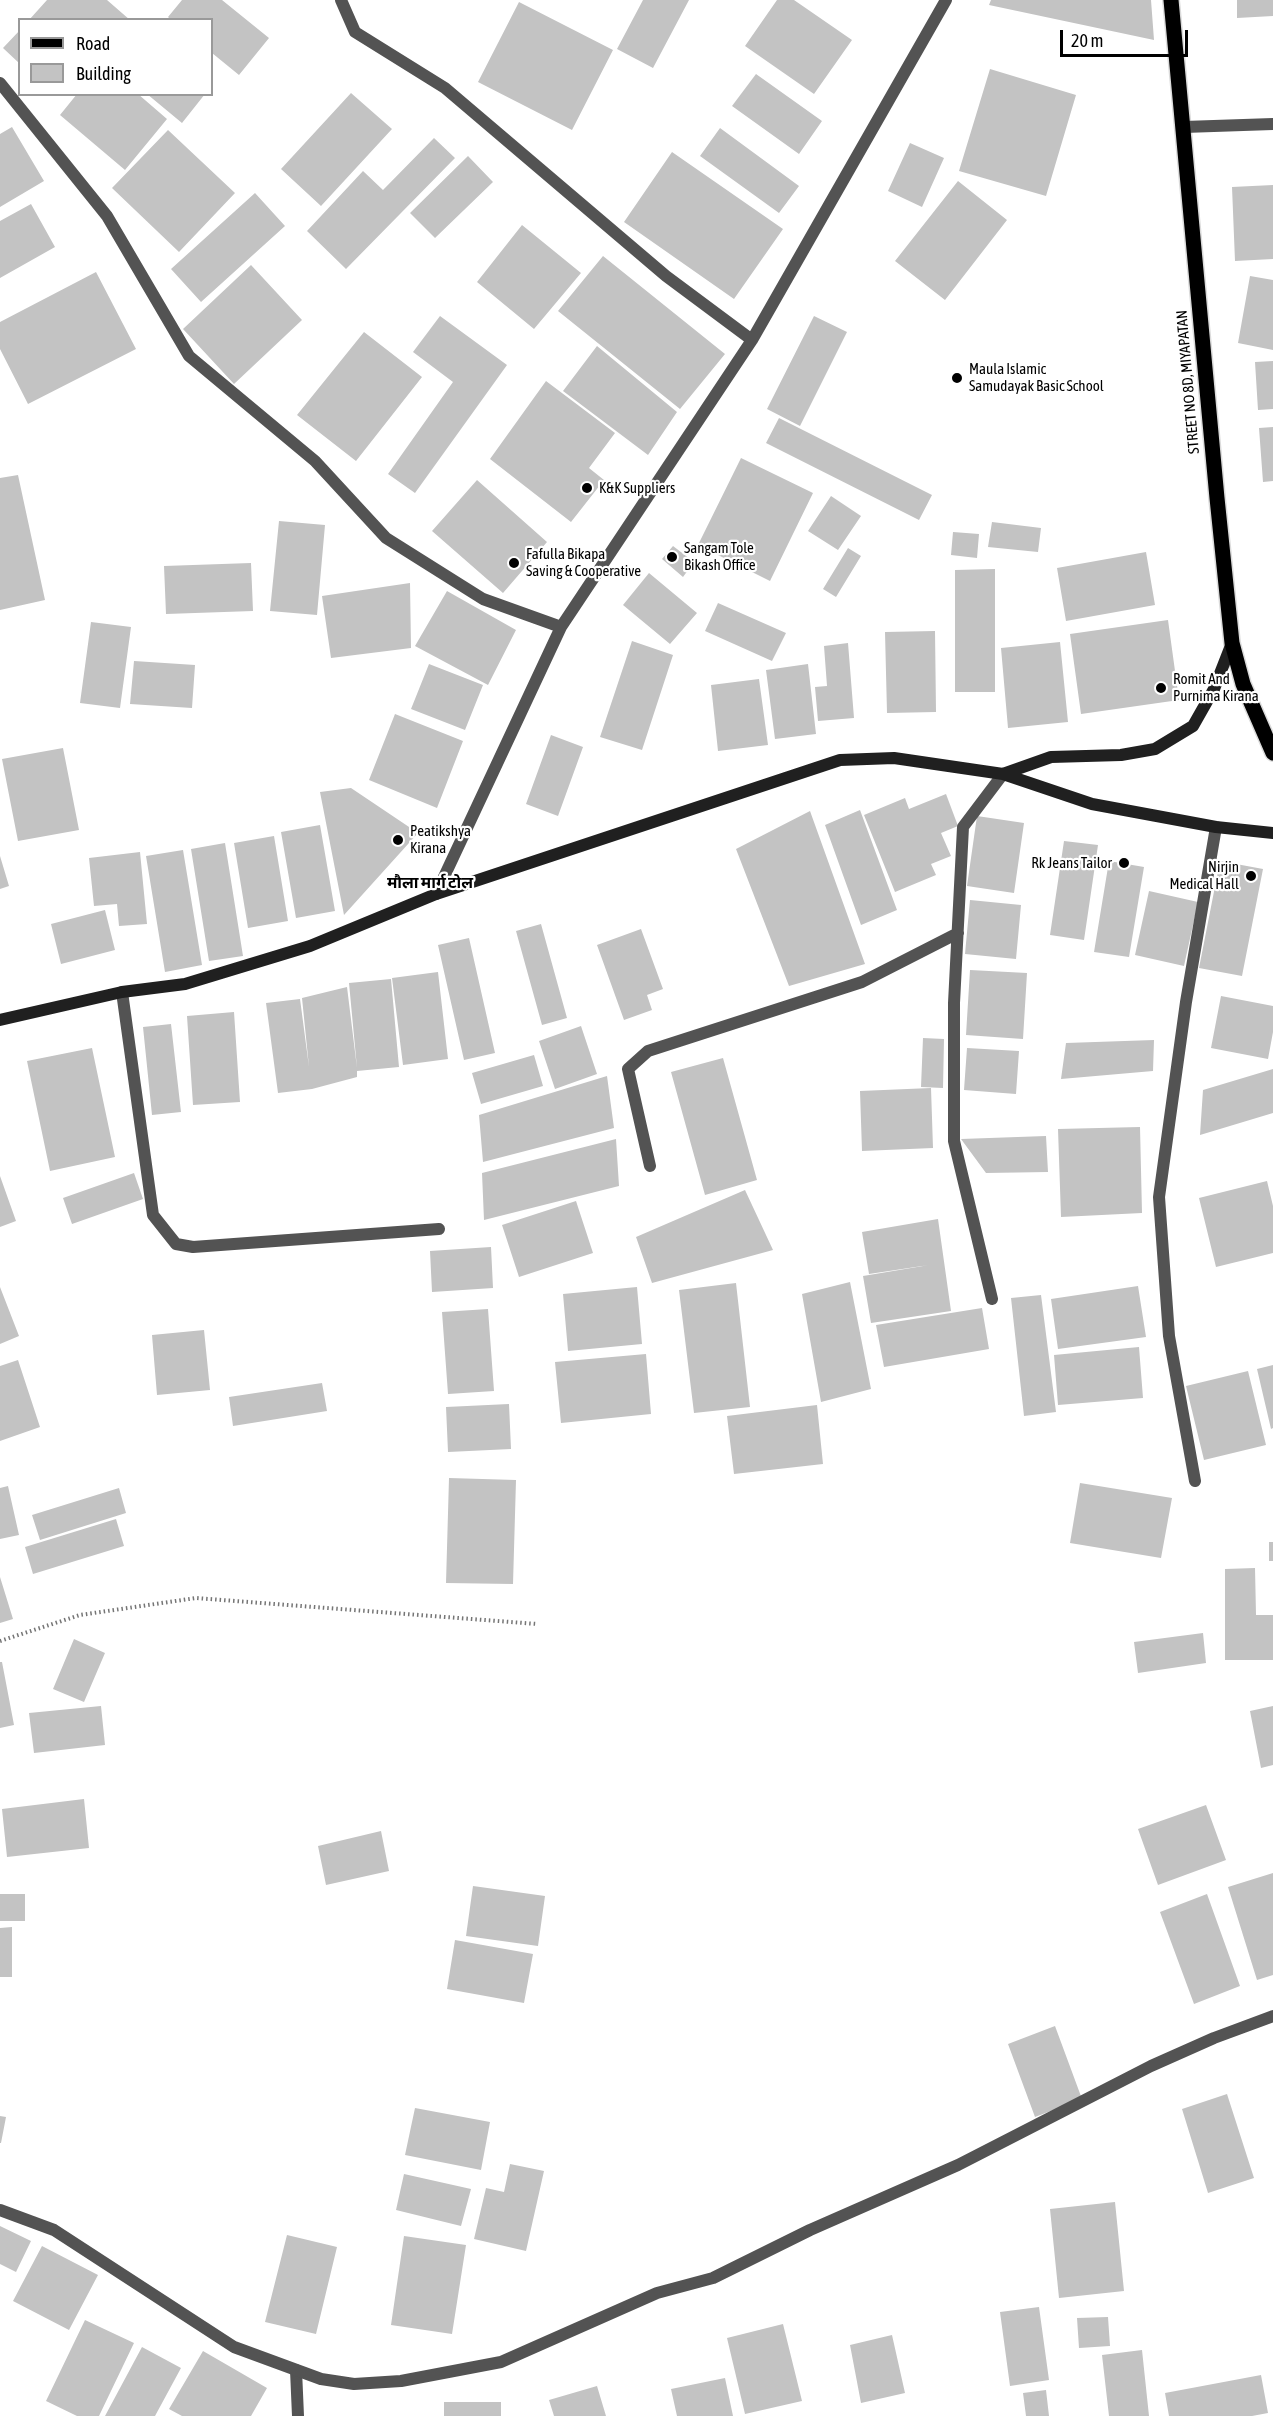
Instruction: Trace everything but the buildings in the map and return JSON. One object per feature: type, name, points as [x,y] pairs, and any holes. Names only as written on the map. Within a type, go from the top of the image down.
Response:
[{"type":"main road","name":"STREET NO 8D, MIYAPATAN","points":[[1171,0],[1216,498],[1232,643],[1243,684],[1273,753]]},
{"type":"main road","points":[[1003,774],[1051,757],[1121,755],[1155,749],[1192,726],[1214,689],[1232,643]]},
{"type":"main road","points":[[0,1020],[123,992],[185,984],[310,946],[436,894],[840,760],[894,758],[1003,774],[1092,804],[1216,827],[1273,833]]},
{"type":"street","points":[[341,0],[355,32],[445,88],[666,276],[753,340]]},
{"type":"street","points":[[436,894],[561,627],[753,340],[946,0]]},
{"type":"street","points":[[0,83],[108,216],[189,356],[315,461],[386,538],[483,599],[561,627]]},
{"type":"street","points":[[1184,127],[1273,124]]},
{"type":"street","points":[[992,1299],[954,1141],[954,1003],[963,827],[1003,774]]},
{"type":"street","points":[[1195,1481],[1169,1336],[1159,1197],[1186,1002],[1216,827]]},
{"type":"street","points":[[650,1166],[628,1069],[648,1051],[862,982],[958,933]]},
{"type":"street","points":[[123,992],[153,1215],[176,1244],[193,1247],[439,1229]]},
{"type":"street","points":[[0,2210],[54,2230],[234,2347],[321,2379],[354,2384],[401,2381],[501,2362],[657,2294],[713,2278],[810,2230],[958,2165],[1151,2066],[1214,2038],[1273,2016]]},
{"type":"street","points":[[296,2370],[298,2416]]},
{"type":"path","points":[[0,1641],[80,1615],[196,1598],[537,1624]]},
{"type":"place","name":"Maula Islamic Samudayak Basic School","points":[[957,378]]},
{"type":"place","name":"K&K Suppliers","points":[[587,488]]},
{"type":"place","name":"Sangam Tole Bikash Office","points":[[672,557]]},
{"type":"place","name":"Fafulla Bikapa Saving & Cooperative","points":[[514,563]]},
{"type":"place","name":"Romit And Purnima Kirana","points":[[1161,688]]},
{"type":"place","name":"Peatikshya Kirana","points":[[398,840]]},
{"type":"place","name":"Rk Jeans Tailor","points":[[1124,863]]},
{"type":"place","name":"Nirjin Medical Hall","points":[[1251,876]]},
{"type":"district","name":"मौला मार्ग टोल","points":[[430,883]]}]
